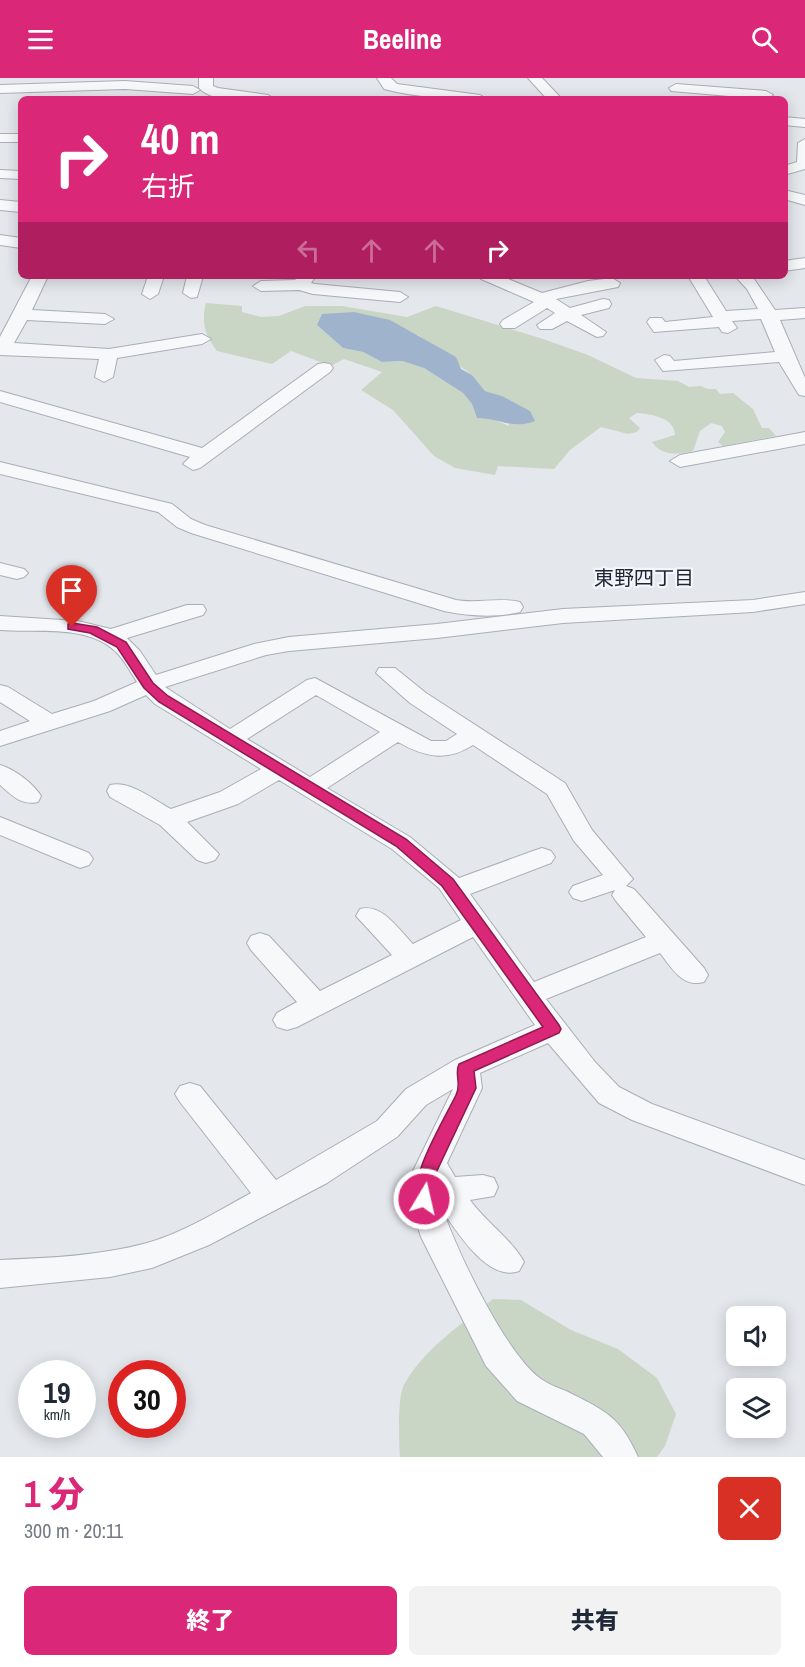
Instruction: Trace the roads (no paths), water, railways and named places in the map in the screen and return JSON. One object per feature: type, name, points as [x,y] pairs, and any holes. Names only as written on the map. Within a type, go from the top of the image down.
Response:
[{"type":"street","points":[[384,78],[388,86],[424,96]]},
{"type":"street","points":[[536,78],[552,96]]},
{"type":"street","points":[[184,96],[205,82]]},
{"type":"street","points":[[0,89],[205,82],[215,92],[245,96]]},
{"type":"street","points":[[85,96],[88,85]]},
{"type":"street","points":[[675,87],[766,95]]},
{"type":"street","points":[[788,121],[805,123]]},
{"type":"street","points":[[0,138],[18,138]]},
{"type":"street","points":[[788,170],[804,164],[805,142]]},
{"type":"street","points":[[2,166],[18,174]]},
{"type":"street","points":[[788,195],[805,200]]},
{"type":"street","points":[[0,205],[18,207]]},
{"type":"street","points":[[0,240],[18,243]]},
{"type":"street","points":[[788,265],[805,263]]},
{"type":"street","points":[[0,349],[23,315],[39,279]]},
{"type":"street","points":[[150,294],[155,279]]},
{"type":"street","points":[[191,293],[194,279]]},
{"type":"street","points":[[494,279],[544,300],[597,332]]},
{"type":"street","points":[[698,279],[724,322]]},
{"type":"street","points":[[747,279],[756,287],[784,354],[804,387]]},
{"type":"street","points":[[260,286],[304,280],[313,289],[400,297]]},
{"type":"street","points":[[509,324],[544,300],[588,286],[612,283]]},
{"type":"street","points":[[546,326],[569,313],[603,304]]},
{"type":"street","points":[[656,322],[660,328],[724,322],[767,314],[805,313]]},
{"type":"street","points":[[23,315],[105,320]]},
{"type":"street","points":[[0,349],[109,354],[202,339]]},
{"type":"street","points":[[664,360],[669,367],[707,360],[784,354],[805,350]]},
{"type":"street","points":[[104,377],[109,354]]},
{"type":"street","points":[[0,396],[73,422],[198,460],[322,367]]},
{"type":"street","points":[[680,461],[805,438]]},
{"type":"street","points":[[0,468],[165,508],[184,523],[198,529],[452,606],[485,609],[578,603],[657,609]]},
{"type":"street","points":[[0,740],[48,722],[102,706],[148,685],[262,649],[290,644],[437,631],[563,616],[657,609],[753,606],[805,598]]},
{"type":"street","points":[[0,623],[93,630],[116,628],[195,610]]},
{"type":"street","points":[[116,628],[148,685],[163,699],[281,768],[401,843],[426,862],[454,890],[553,1029],[585,1070],[609,1095],[642,1112],[805,1173]]},
{"type":"street","points":[[399,676],[418,698],[474,734],[526,757],[556,789],[583,835],[620,879],[582,892]]},
{"type":"street","points":[[231,740],[315,684],[426,748],[451,749],[474,734]]},
{"type":"street","points":[[0,692],[48,722]]},
{"type":"street","points":[[311,787],[397,732]]},
{"type":"street","points":[[169,819],[229,798],[281,768]]},
{"type":"street","points":[[0,773],[30,796]]},
{"type":"street","points":[[119,791],[169,819],[206,854]]},
{"type":"street","points":[[0,825],[80,859]]},
{"type":"street","points":[[454,890],[542,857]]},
{"type":"street","points":[[625,895],[694,975]]},
{"type":"street","points":[[369,916],[410,957]]},
{"type":"street","points":[[287,1020],[477,923]]},
{"type":"street","points":[[528,994],[664,941]]},
{"type":"street","points":[[260,943],[316,1005]]},
{"type":"street","points":[[0,1274],[66,1270],[152,1255],[198,1236],[316,1174],[387,1129],[416,1097],[465,1068],[553,1029]]},
{"type":"street","points":[[438,1177],[468,1088],[465,1068]]},
{"type":"street","points":[[190,1095],[271,1196]]},
{"type":"street","points":[[483,1186],[426,1175],[424,1199],[437,1237],[498,1356],[529,1390],[596,1423],[615,1445],[621,1457]]},
{"type":"street","points":[[438,1177],[478,1237],[508,1262]]},
{"type":"water","points":[[354,312],[390,320],[456,357],[461,369],[472,375],[485,391],[502,396],[530,411],[535,421],[513,424],[477,418],[472,404],[463,393],[424,368],[402,361],[382,362],[363,352],[343,348],[317,325],[322,314]]},
{"type":"district","name":"東野四丁目","points":[[644,578]]}]
